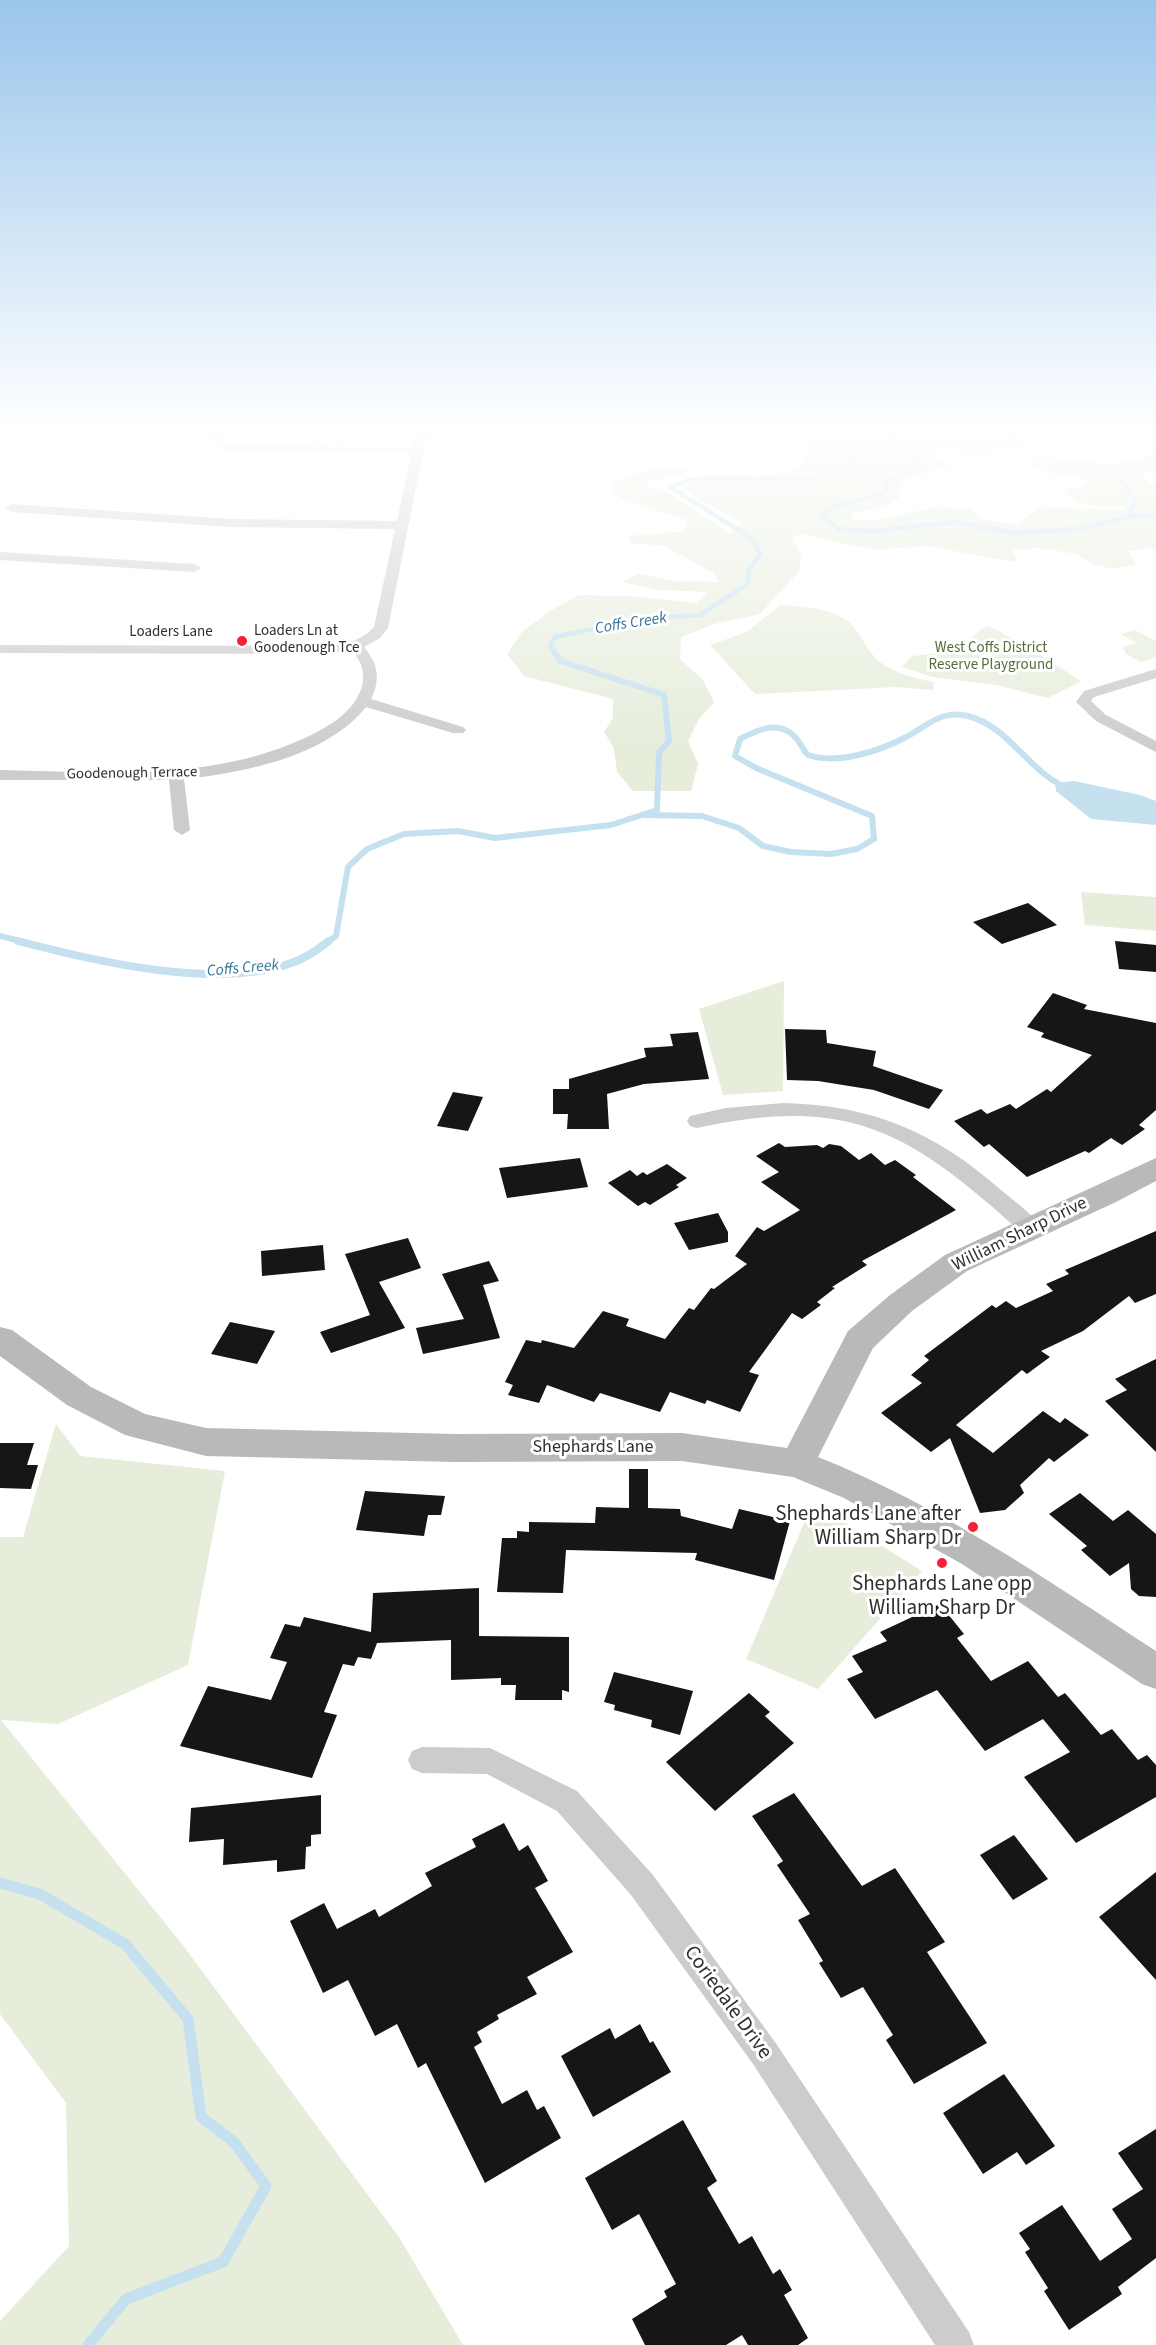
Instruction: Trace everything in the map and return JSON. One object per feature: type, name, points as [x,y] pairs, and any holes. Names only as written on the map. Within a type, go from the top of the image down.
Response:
[{"type":"street","name":"Loaders Lane","points":[[0,649],[302,651],[356,646],[371,639],[381,628],[401,536]]},
{"type":"street","points":[[0,556],[194,568]]},
{"type":"street","name":"Goodenough Terrace","points":[[0,775],[176,776],[225,770],[293,749],[328,732],[347,718],[363,701],[372,675],[370,664],[356,646]]},
{"type":"street","points":[[1156,673],[1089,694],[1083,702],[1101,718],[1156,747]]},
{"type":"street","points":[[363,701],[458,730]]},
{"type":"street","points":[[176,776],[182,830]]},
{"type":"street","points":[[697,1121],[738,1111],[790,1108],[838,1112],[879,1124],[923,1143],[969,1174],[1030,1228]]},
{"type":"street","name":"William Sharp Drive","points":[[797,1464],[860,1340],[902,1303],[956,1263],[1105,1195],[1156,1168]]},
{"type":"street","name":"Shephards Lane","points":[[0,1339],[79,1396],[137,1425],[206,1442],[455,1448],[682,1447],[737,1453],[797,1464],[857,1488],[975,1553],[1156,1672]]},
{"type":"street","name":"Coriedale Drive","points":[[422,1760],[490,1761],[567,1801],[642,1885],[764,2053],[956,2345]]},
{"type":"green space","points":[[628,536],[796,536],[792,538],[801,556],[799,571],[760,614],[714,624],[681,637],[680,659],[703,680],[714,702],[699,719],[688,741],[698,764],[691,791],[633,791],[617,772],[614,748],[604,732],[613,718],[613,699],[524,676],[507,654],[522,632],[550,611],[579,595],[628,596],[696,603],[708,592],[657,590],[623,582],[638,574],[676,581],[719,582],[714,574],[665,546],[631,543]]},
{"type":"green space","points":[[812,536],[1156,536],[1156,550],[1150,548],[1128,551],[1136,564],[1112,569],[1092,564],[1077,554],[1039,548],[1013,550],[1017,562],[926,546],[874,550]]},
{"type":"green space","points":[[780,605],[804,607],[836,614],[856,630],[872,654],[884,665],[900,673],[934,682],[933,690],[896,687],[755,694],[710,645],[747,632]]},
{"type":"green space","name":"West Coffs District Reserve Playground","points":[[989,626],[1017,641],[1042,646],[1037,650],[1039,654],[1081,681],[1048,698],[996,685],[932,677],[902,667],[912,656],[956,651],[983,628]]},
{"type":"green space","points":[[1135,630],[1156,641],[1156,657],[1141,662],[1126,654],[1123,647],[1136,643],[1121,634]]},
{"type":"green space","points":[[1081,892],[1156,897],[1156,931],[1085,925]]},
{"type":"green space","points":[[784,981],[783,1091],[723,1095],[699,1009]]},
{"type":"green space","points":[[56,1424],[80,1456],[225,1471],[188,1665],[58,1724],[1,1720],[182,1944],[399,2237],[463,2345],[0,2345],[0,2321],[69,2246],[66,2103],[0,2014],[0,1537],[23,1537]]},
{"type":"green space","points":[[810,1509],[834,1516],[922,1571],[818,1689],[746,1659]]},
{"type":"water","points":[[1074,781],[1140,795],[1156,801],[1156,825],[1091,819],[1056,791],[1055,783]]},
{"type":"building","points":[[1028,903],[1057,925],[1002,944],[973,922]]},
{"type":"building","points":[[1115,941],[1156,945],[1156,972],[1119,969]]},
{"type":"building","points":[[1053,993],[1087,1005],[1084,1009],[1156,1023],[1156,1110],[1139,1125],[1145,1129],[1122,1145],[1111,1138],[1089,1153],[1085,1151],[1027,1177],[989,1144],[984,1147],[954,1121],[981,1109],[987,1114],[1010,1104],[1016,1109],[1047,1089],[1051,1092],[1092,1055],[1041,1037],[1044,1033],[1027,1027]]},
{"type":"building","points":[[785,1029],[826,1030],[827,1043],[876,1051],[873,1066],[943,1090],[929,1109],[874,1090],[818,1081],[787,1080]]},
{"type":"building","points":[[698,1032],[709,1079],[644,1084],[607,1094],[609,1129],[567,1129],[568,1114],[553,1114],[553,1089],[569,1089],[569,1079],[646,1057],[644,1048],[673,1046],[670,1034]]},
{"type":"building","points":[[453,1092],[483,1097],[468,1131],[437,1126]]},
{"type":"building","points":[[779,1143],[785,1147],[817,1145],[823,1148],[829,1144],[841,1146],[859,1160],[871,1153],[885,1165],[895,1160],[956,1210],[862,1261],[867,1265],[832,1287],[835,1288],[817,1302],[821,1305],[802,1319],[792,1313],[749,1372],[759,1375],[740,1412],[707,1400],[705,1404],[670,1392],[660,1412],[600,1393],[594,1402],[547,1385],[539,1403],[508,1395],[513,1385],[505,1382],[526,1340],[541,1343],[542,1340],[574,1348],[603,1311],[629,1319],[626,1326],[665,1339],[689,1308],[694,1310],[711,1288],[714,1289],[747,1264],[735,1256],[757,1227],[764,1231],[800,1210],[761,1182],[779,1172],[756,1156]]},
{"type":"building","points":[[580,1158],[588,1187],[507,1198],[499,1168]]},
{"type":"building","points":[[667,1164],[687,1178],[676,1185],[679,1187],[650,1205],[645,1202],[638,1206],[608,1183],[630,1170],[637,1176],[643,1172],[647,1175]]},
{"type":"building","points":[[718,1213],[728,1232],[728,1242],[689,1250],[674,1223]]},
{"type":"building","points":[[1156,1231],[1156,1294],[1135,1303],[1129,1296],[1083,1331],[1041,1351],[1050,1357],[1027,1374],[1022,1370],[956,1425],[993,1453],[1043,1411],[1060,1423],[1065,1418],[1089,1435],[1054,1462],[1049,1458],[1020,1485],[1024,1493],[1005,1510],[980,1513],[950,1438],[931,1452],[881,1413],[922,1383],[911,1375],[929,1360],[924,1356],[992,1305],[996,1308],[1006,1301],[1016,1308],[1053,1291],[1046,1284],[1069,1274],[1065,1270]]},
{"type":"building","points":[[408,1238],[421,1268],[379,1282],[405,1328],[331,1353],[320,1332],[370,1315],[345,1254]]},
{"type":"building","points":[[323,1245],[325,1270],[262,1276],[261,1251]]},
{"type":"building","points":[[489,1261],[499,1281],[483,1285],[500,1338],[423,1354],[416,1328],[464,1319],[442,1274]]},
{"type":"building","points":[[230,1322],[275,1331],[257,1364],[211,1354]]},
{"type":"building","points":[[1156,1359],[1156,1452],[1105,1401],[1127,1390],[1115,1379]]},
{"type":"building","points":[[0,1443],[34,1443],[27,1465],[38,1465],[31,1489],[0,1488]]},
{"type":"building","points":[[629,1469],[648,1469],[648,1508],[680,1509],[681,1516],[732,1529],[739,1509],[790,1521],[774,1580],[695,1560],[697,1553],[566,1550],[563,1593],[497,1592],[502,1538],[517,1538],[517,1531],[529,1532],[529,1522],[595,1523],[596,1507],[629,1508]]},
{"type":"building","points":[[365,1491],[445,1496],[441,1515],[428,1515],[424,1536],[356,1530]]},
{"type":"building","points":[[1080,1493],[1113,1521],[1128,1510],[1156,1534],[1156,1597],[1139,1596],[1131,1589],[1129,1563],[1110,1576],[1081,1550],[1087,1546],[1049,1514]]},
{"type":"building","points":[[479,1588],[479,1636],[569,1637],[569,1692],[562,1690],[562,1700],[515,1700],[516,1685],[501,1685],[501,1678],[451,1680],[451,1640],[377,1643],[371,1659],[358,1657],[354,1666],[343,1664],[324,1712],[337,1715],[312,1778],[180,1746],[208,1686],[271,1700],[287,1662],[270,1658],[285,1624],[300,1627],[304,1617],[371,1632],[373,1593]]},
{"type":"building","points":[[940,1604],[964,1634],[957,1638],[991,1681],[1028,1661],[1058,1697],[1065,1693],[1101,1735],[1112,1729],[1138,1760],[1147,1755],[1156,1765],[1156,1797],[1076,1843],[1024,1777],[1070,1752],[1043,1719],[985,1751],[937,1690],[875,1719],[847,1679],[863,1672],[852,1656],[887,1641],[880,1632]]},
{"type":"building","points":[[614,1672],[693,1691],[680,1735],[651,1727],[652,1720],[614,1710],[615,1705],[604,1702]]},
{"type":"building","points":[[749,1693],[770,1712],[765,1716],[794,1743],[715,1811],[666,1762]]},
{"type":"building","points":[[794,1793],[862,1886],[895,1868],[945,1942],[927,1952],[987,2043],[914,2084],[886,2040],[893,2035],[863,1987],[841,1998],[819,1963],[823,1961],[798,1920],[810,1914],[777,1865],[783,1861],[752,1816]]},
{"type":"building","points":[[321,1795],[321,1834],[311,1835],[311,1846],[306,1847],[305,1869],[277,1872],[277,1860],[223,1865],[224,1839],[189,1842],[191,1808]]},
{"type":"building","points":[[504,1823],[519,1851],[528,1845],[548,1881],[535,1888],[573,1952],[527,1977],[537,1994],[497,2015],[499,2019],[477,2032],[482,2042],[474,2047],[502,2104],[527,2090],[537,2110],[544,2106],[561,2138],[485,2183],[426,2063],[418,2068],[397,2024],[375,2036],[348,1980],[323,1993],[290,1921],[324,1903],[337,1929],[375,1909],[379,1917],[432,1886],[425,1873],[476,1847],[472,1839]]},
{"type":"building","points":[[1014,1835],[1048,1879],[1013,1900],[980,1855]]},
{"type":"building","points":[[1156,1872],[1156,1980],[1099,1917]]},
{"type":"building","points":[[640,2024],[650,2043],[653,2041],[671,2072],[593,2117],[561,2056],[610,2028],[615,2039]]},
{"type":"building","points":[[1004,2074],[1055,2146],[1026,2165],[1017,2152],[983,2174],[943,2113]]},
{"type":"building","points":[[683,2120],[717,2181],[707,2188],[739,2244],[752,2236],[773,2274],[780,2269],[792,2290],[784,2295],[808,2338],[798,2345],[748,2345],[742,2335],[726,2345],[645,2345],[632,2319],[667,2297],[664,2291],[676,2284],[639,2214],[612,2230],[585,2178]]},
{"type":"building","points":[[1156,2129],[1156,2258],[1118,2287],[1122,2294],[1069,2330],[1044,2291],[1048,2288],[1025,2252],[1030,2249],[1019,2233],[1062,2205],[1100,2261],[1132,2239],[1112,2209],[1143,2189],[1118,2153]]},
{"type":"waterway","name":"Coffs Creek","points":[[557,655],[550,646],[555,637],[634,620],[700,615],[748,584],[749,569],[761,554],[749,536]]},
{"type":"waterway","name":"Coffs Creek","points":[[327,942],[336,936],[348,867],[367,849],[404,834],[458,831],[495,838],[611,825],[657,810],[659,753],[669,741],[664,695],[561,661],[555,653]]},
{"type":"waterway","points":[[645,815],[702,816],[739,828],[763,846],[791,852],[831,854],[857,849],[874,839],[872,816],[756,768],[735,756],[740,739],[767,728],[781,728],[796,738],[808,755],[819,758],[845,757],[884,747],[935,720],[959,714],[982,721],[995,729],[1050,779],[1063,786]]},
{"type":"waterway","name":"Coffs Creek","points":[[0,936],[24,942]]},
{"type":"waterway","name":"Coffs Creek","points":[[18,941],[82,957],[156,970],[230,974],[263,970],[294,962],[308,956],[329,941]]},
{"type":"waterway","points":[[0,1883],[40,1894],[125,1944],[188,2019],[201,2117],[234,2142],[266,2186],[223,2262],[126,2299],[88,2345]]},
{"type":"place","name":"Loaders Ln at Goodenough Tce","points":[[242,641]]},
{"type":"place","name":"Shephards Lane after William Sharp Dr","points":[[973,1527]]},
{"type":"place","name":"Shephards Lane opp William Sharp Dr","points":[[942,1563]]}]
